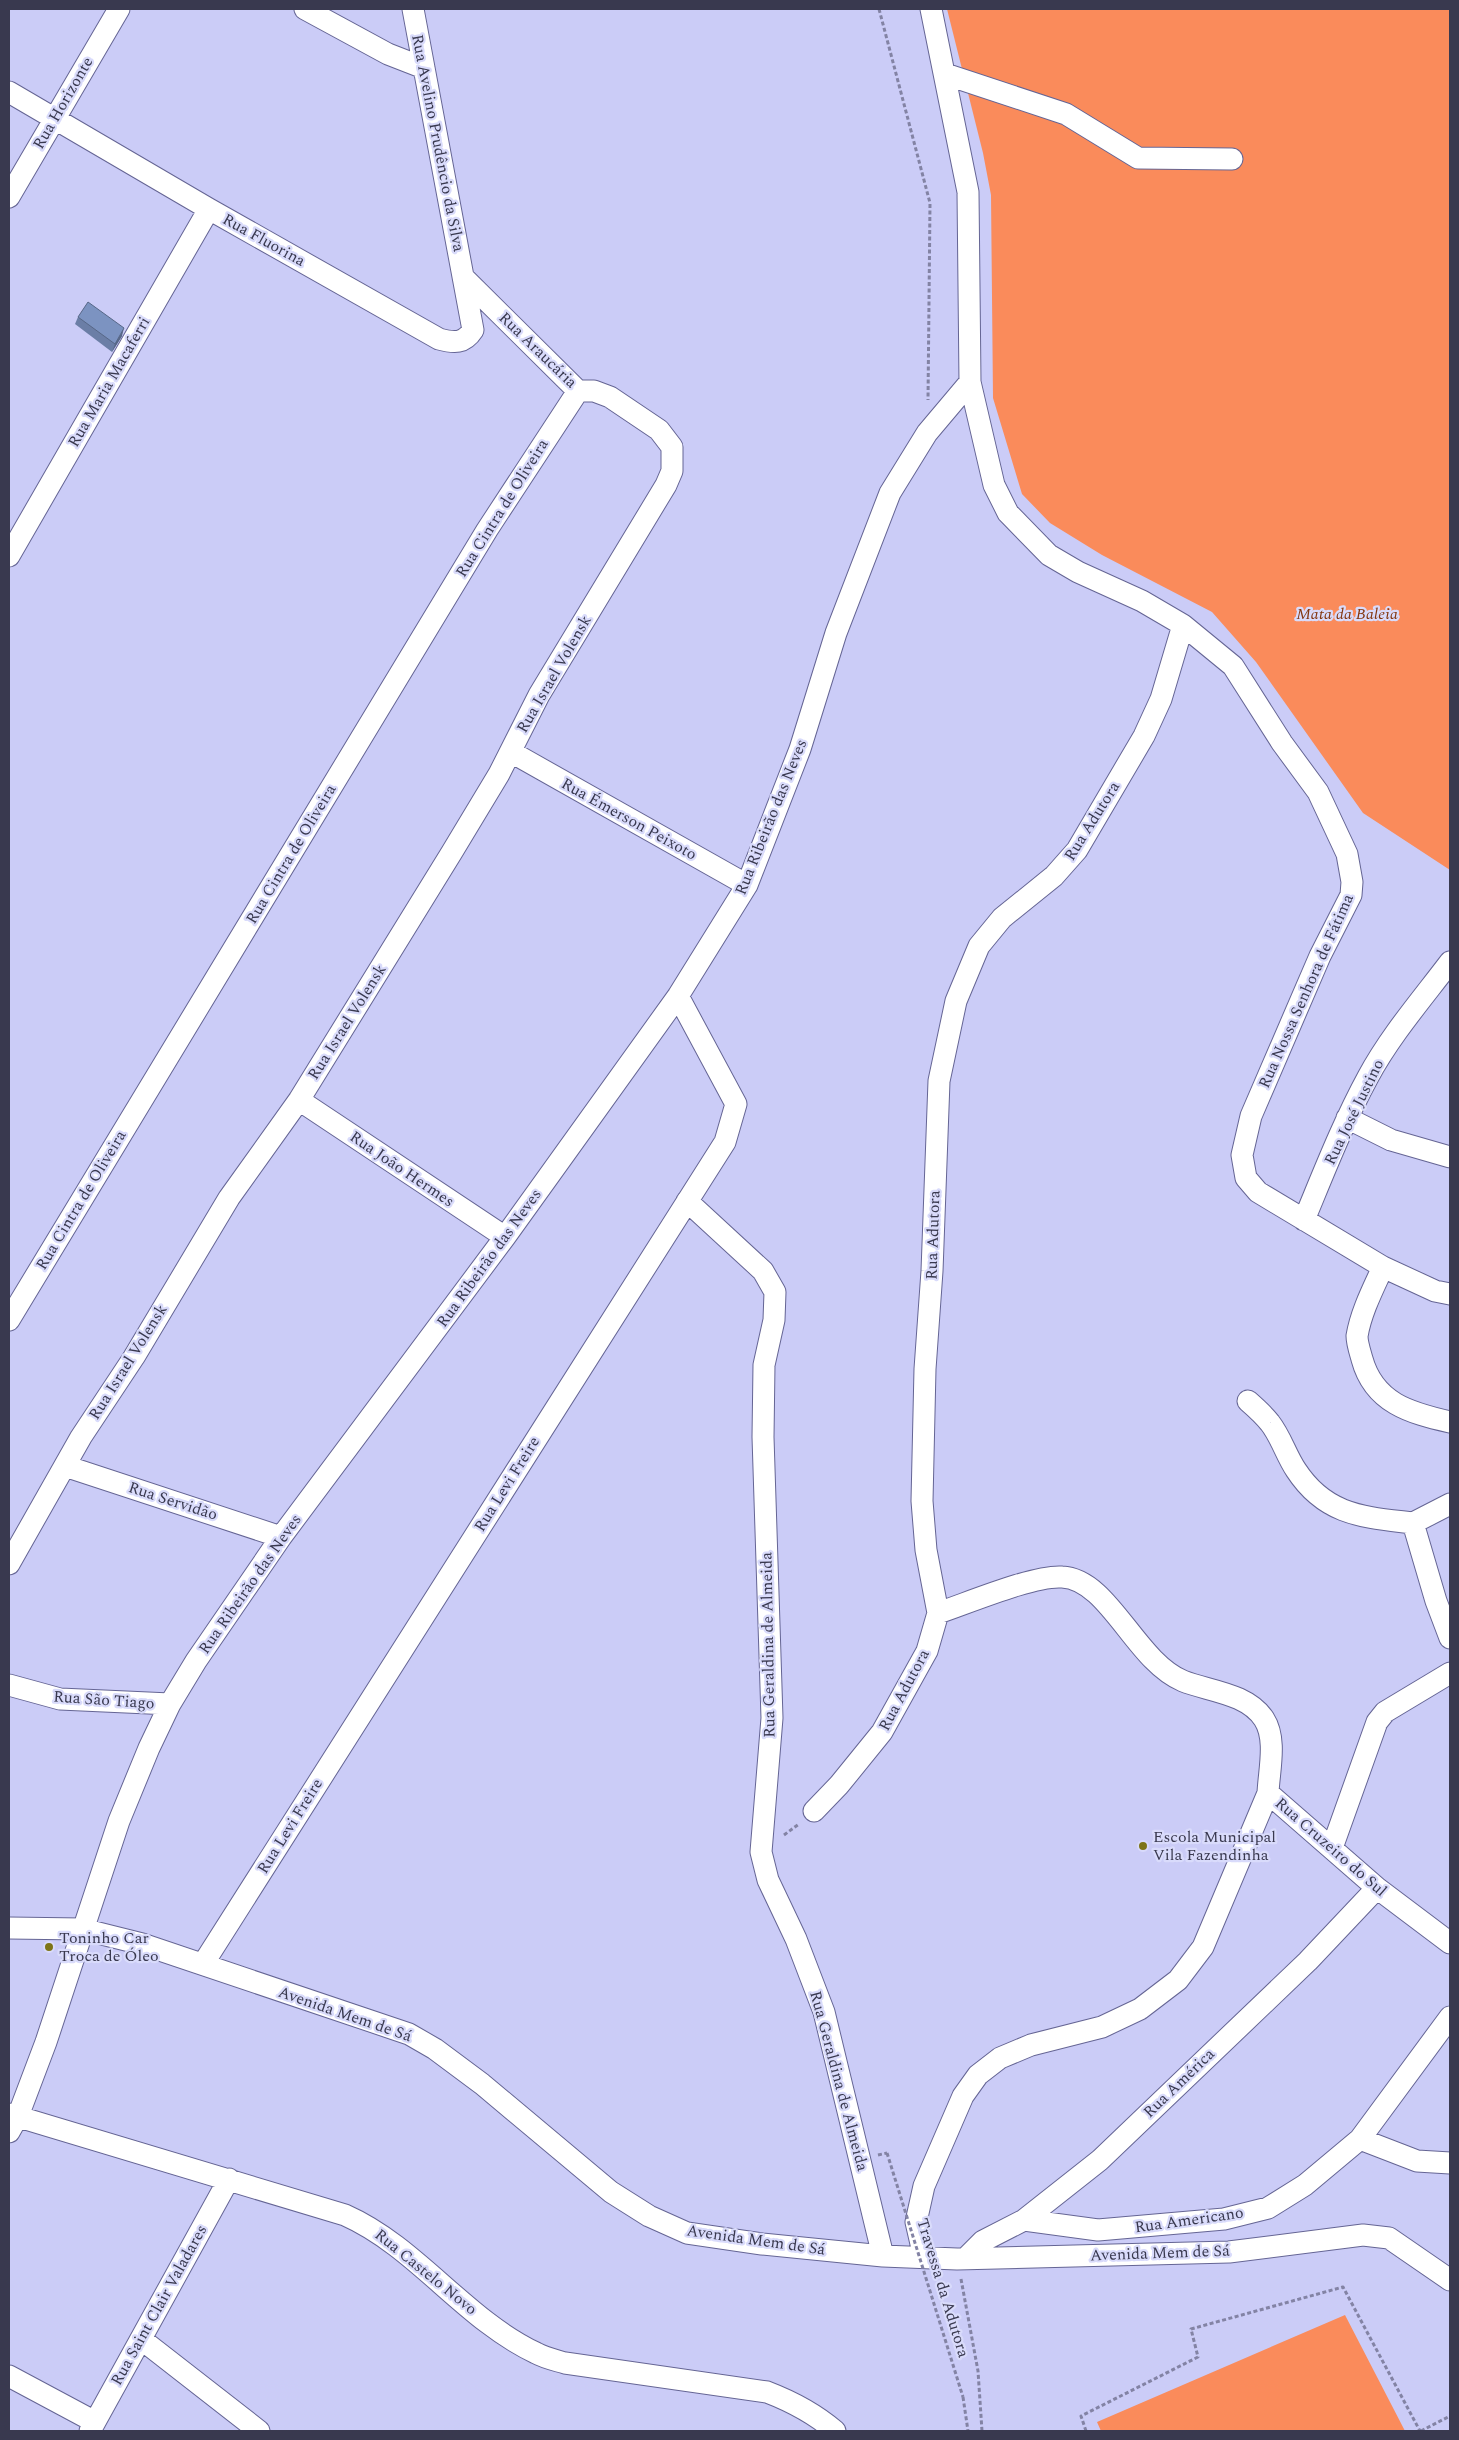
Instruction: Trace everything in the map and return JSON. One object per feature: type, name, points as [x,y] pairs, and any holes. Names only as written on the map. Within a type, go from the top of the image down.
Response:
[{"type":"street","name":"Rua Horizonte","points":[[9,197],[119,9]]},
{"type":"street","points":[[305,9],[388,54],[424,68]]},
{"type":"street","name":"Rua Avelino Prudêncio da Silva","points":[[413,9],[464,277]]},
{"type":"street","name":"Rua Nossa Senhora de Fátima","points":[[931,9],[968,192],[970,382],[994,485],[1008,513],[1049,555],[1071,568],[1142,601],[1183,625],[1233,666],[1282,743],[1318,792],[1347,854],[1352,882],[1351,895],[1320,956],[1251,1116],[1242,1155],[1246,1178],[1258,1192],[1383,1267],[1435,1291],[1450,1294]]},
{"type":"street","points":[[945,74],[1066,114],[1138,158],[1232,159]]},
{"type":"street","name":"Rua Fluorina","points":[[9,92],[209,209],[440,339],[449,342],[464,340],[473,330],[464,277]]},
{"type":"street","name":"Rua Maria Macaferri","points":[[9,556],[209,209]]},
{"type":"street","name":"Rua Araucária","points":[[464,277],[578,391],[594,391],[610,397],[659,430],[672,447],[672,471]]},
{"type":"street","name":"Rua Ribeirão das Neves","points":[[12,2121],[46,2042],[82,1928],[119,1821],[149,1748],[170,1704],[196,1661],[281,1537],[506,1237],[678,996],[747,884],[800,749],[836,633],[886,502],[908,461],[928,433],[970,382]]},
{"type":"street","name":"Rua Cintra de Oliveira","points":[[9,1320],[487,530],[578,391]]},
{"type":"street","name":"Rua Israel Volensk","points":[[9,1564],[81,1437],[134,1357],[229,1198],[299,1100],[452,852],[510,752],[539,695],[626,553],[672,471]]},
{"type":"street","name":"Rua Adutora","points":[[814,1812],[839,1785],[882,1732],[927,1651],[938,1613],[926,1550],[922,1501],[925,1369],[932,1271],[938,1081],[956,1001],[979,946],[1002,918],[1054,876],[1077,850],[1144,736],[1161,699],[1183,625]]},
{"type":"street","name":"Rua Émerson Peixoto","points":[[510,752],[747,884]]},
{"type":"street","name":"Rua José Justino","points":[[1304,1220],[1347,1118],[1368,1075],[1400,1027],[1450,962]]},
{"type":"street","name":"Rua Levi Freire","points":[[202,1964],[726,1142],[736,1104],[678,996]]},
{"type":"street","name":"Rua João Hermes","points":[[299,1100],[506,1237]]},
{"type":"street","points":[[1347,1118],[1391,1140],[1450,1157]]},
{"type":"street","name":"Rua Geraldina de Almeida","points":[[687,1201],[763,1271],[775,1292],[774,1320],[764,1365],[763,1437],[772,1718],[761,1852],[768,1880],[796,1939],[824,2012],[883,2256]]},
{"type":"street","points":[[1383,1267],[1362,1315],[1357,1338],[1367,1375],[1389,1402],[1424,1416],[1450,1422]]},
{"type":"street","points":[[1248,1402],[1270,1423],[1296,1471],[1308,1486],[1326,1501],[1357,1516],[1413,1523],[1450,1504]]},
{"type":"street","name":"Rua Servidão","points":[[65,1466],[281,1537]]},
{"type":"street","points":[[1413,1523],[1436,1601],[1450,1638]]},
{"type":"street","name":"Rua Cruzeiro do Sul","points":[[938,1613],[1035,1581],[1062,1577],[1078,1581],[1096,1591],[1136,1642],[1164,1671],[1183,1681],[1236,1697],[1263,1717],[1271,1738],[1268,1793],[1377,1888],[1450,1943]]},
{"type":"street","points":[[1332,1848],[1377,1722],[1385,1712],[1450,1673]]},
{"type":"street","name":"Rua São Tiago","points":[[9,1685],[60,1699],[170,1704]]},
{"type":"street","points":[[924,2257],[916,2222],[924,2186],[963,2096],[978,2075],[1000,2058],[1031,2045],[1102,2027],[1140,2010],[1178,1980],[1203,1947],[1268,1793]]},
{"type":"street","name":"Rua América","points":[[961,2259],[983,2241],[1024,2220],[1100,2160],[1308,1961],[1377,1888]]},
{"type":"street","name":"Avenida Mem de Sá","points":[[9,1928],[82,1928],[142,1944],[409,2034],[435,2049],[482,2084],[610,2192],[648,2216],[687,2233],[762,2244],[883,2256],[961,2259],[1229,2252],[1363,2235],[1389,2238],[1450,2280]]},
{"type":"street","name":"Rua Americano","points":[[1024,2220],[1098,2230],[1224,2219],[1268,2208],[1305,2185],[1360,2139],[1450,2017]]},
{"type":"street","name":"Rua Castelo Novo","points":[[12,2121],[229,2180],[345,2215],[367,2225],[397,2246],[499,2331],[536,2353],[565,2363],[767,2392],[796,2403],[818,2416],[835,2431]]},
{"type":"street","points":[[1360,2139],[1417,2161],[1450,2163]]},
{"type":"street","name":"Rua Saint Clair Valadares","points":[[93,2426],[229,2180]]},
{"type":"street","points":[[141,2339],[259,2431]]},
{"type":"street","points":[[9,2376],[93,2426]]},
{"type":"path","points":[[879,9],[930,202],[928,433]]},
{"type":"path","points":[[761,1852],[814,1812]]},
{"type":"path","name":"Travessa da Adutora","points":[[888,2153],[963,2397],[968,2431]]},
{"type":"path","name":"Travessa da Adutora","points":[[961,2259],[978,2372],[982,2431]]},
{"type":"path","points":[[1086,2431],[1081,2416],[1198,2357],[1191,2329],[1344,2287],[1421,2431],[1450,2416]]},
{"type":"green space","name":"Mata da Baleia","points":[[947,9],[1450,9],[1450,870],[1363,813],[1256,662],[1212,612],[1102,555],[1050,523],[1022,494],[993,398],[991,195],[983,153]]},
{"type":"green space","points":[[1345,2315],[1405,2431],[1101,2431],[1097,2422]]},
{"type":"building","points":[[88,302],[124,328],[115,344],[78,317]]},
{"type":"place","name":"Escola Municipal Vila Fazendinha","points":[[1143,1846]]},
{"type":"place","name":"Toninho Car Troca de Óleo","points":[[49,1947]]}]
